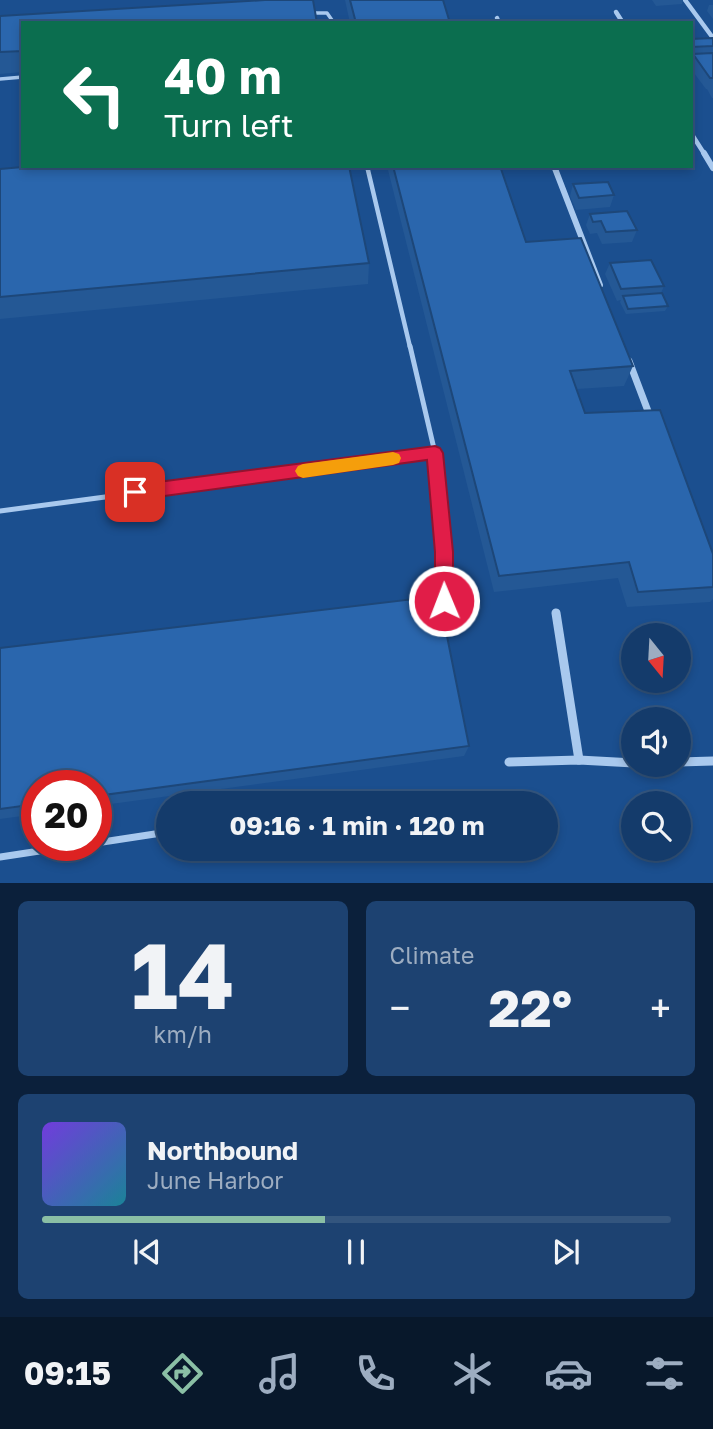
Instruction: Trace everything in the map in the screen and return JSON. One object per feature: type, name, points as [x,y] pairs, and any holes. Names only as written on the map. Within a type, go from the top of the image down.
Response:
[{"type":"street","points":[[685,0],[713,38]]},
{"type":"street","points":[[616,12],[622,21]]},
{"type":"street","points":[[693,136],[713,168]]},
{"type":"street","points":[[555,168],[603,293]]},
{"type":"street","points":[[627,357],[657,433]]},
{"type":"street","points":[[555,613],[579,760]]},
{"type":"street","points":[[509,762],[579,760],[621,762]]},
{"type":"street","points":[[691,762],[713,761]]},
{"type":"lane","points":[[296,14],[327,13],[333,21]]},
{"type":"lane","points":[[0,79],[21,77]]},
{"type":"lane","points":[[367,168],[435,453],[444,552],[444,601]]},
{"type":"lane","points":[[0,511],[435,453]]},
{"type":"lane","points":[[112,841],[156,834]]},
{"type":"lane","points":[[0,857],[21,854]]},
{"type":"building","points":[[265,0],[313,0],[317,21],[21,21],[21,51],[0,52],[0,16]]},
{"type":"building","points":[[350,0],[443,0],[449,21],[355,21]]},
{"type":"building","points":[[713,38],[713,46],[693,47],[693,39]]},
{"type":"building","points":[[713,53],[713,78],[710,78],[693,54]]},
{"type":"building","points":[[349,168],[369,263],[0,297],[0,169]]},
{"type":"building","points":[[394,168],[501,168],[526,242],[581,238],[633,366],[570,371],[585,413],[660,410],[713,554],[713,587],[638,592],[629,562],[499,576]]},
{"type":"building","points":[[608,182],[614,195],[579,198],[573,184]]},
{"type":"building","points":[[627,211],[637,230],[606,232],[601,221],[593,222],[590,214]]},
{"type":"building","points":[[651,260],[664,286],[621,289],[610,263]]},
{"type":"building","points":[[662,293],[668,306],[628,309],[623,296]]},
{"type":"building","points":[[439,596],[469,746],[112,794],[112,770],[21,770],[21,806],[0,809],[0,648]]},
{"type":"slow traffic","points":[[303,471],[393,458]]},
{"type":"route","points":[[135,492],[435,453],[444,552],[444,601]]}]
